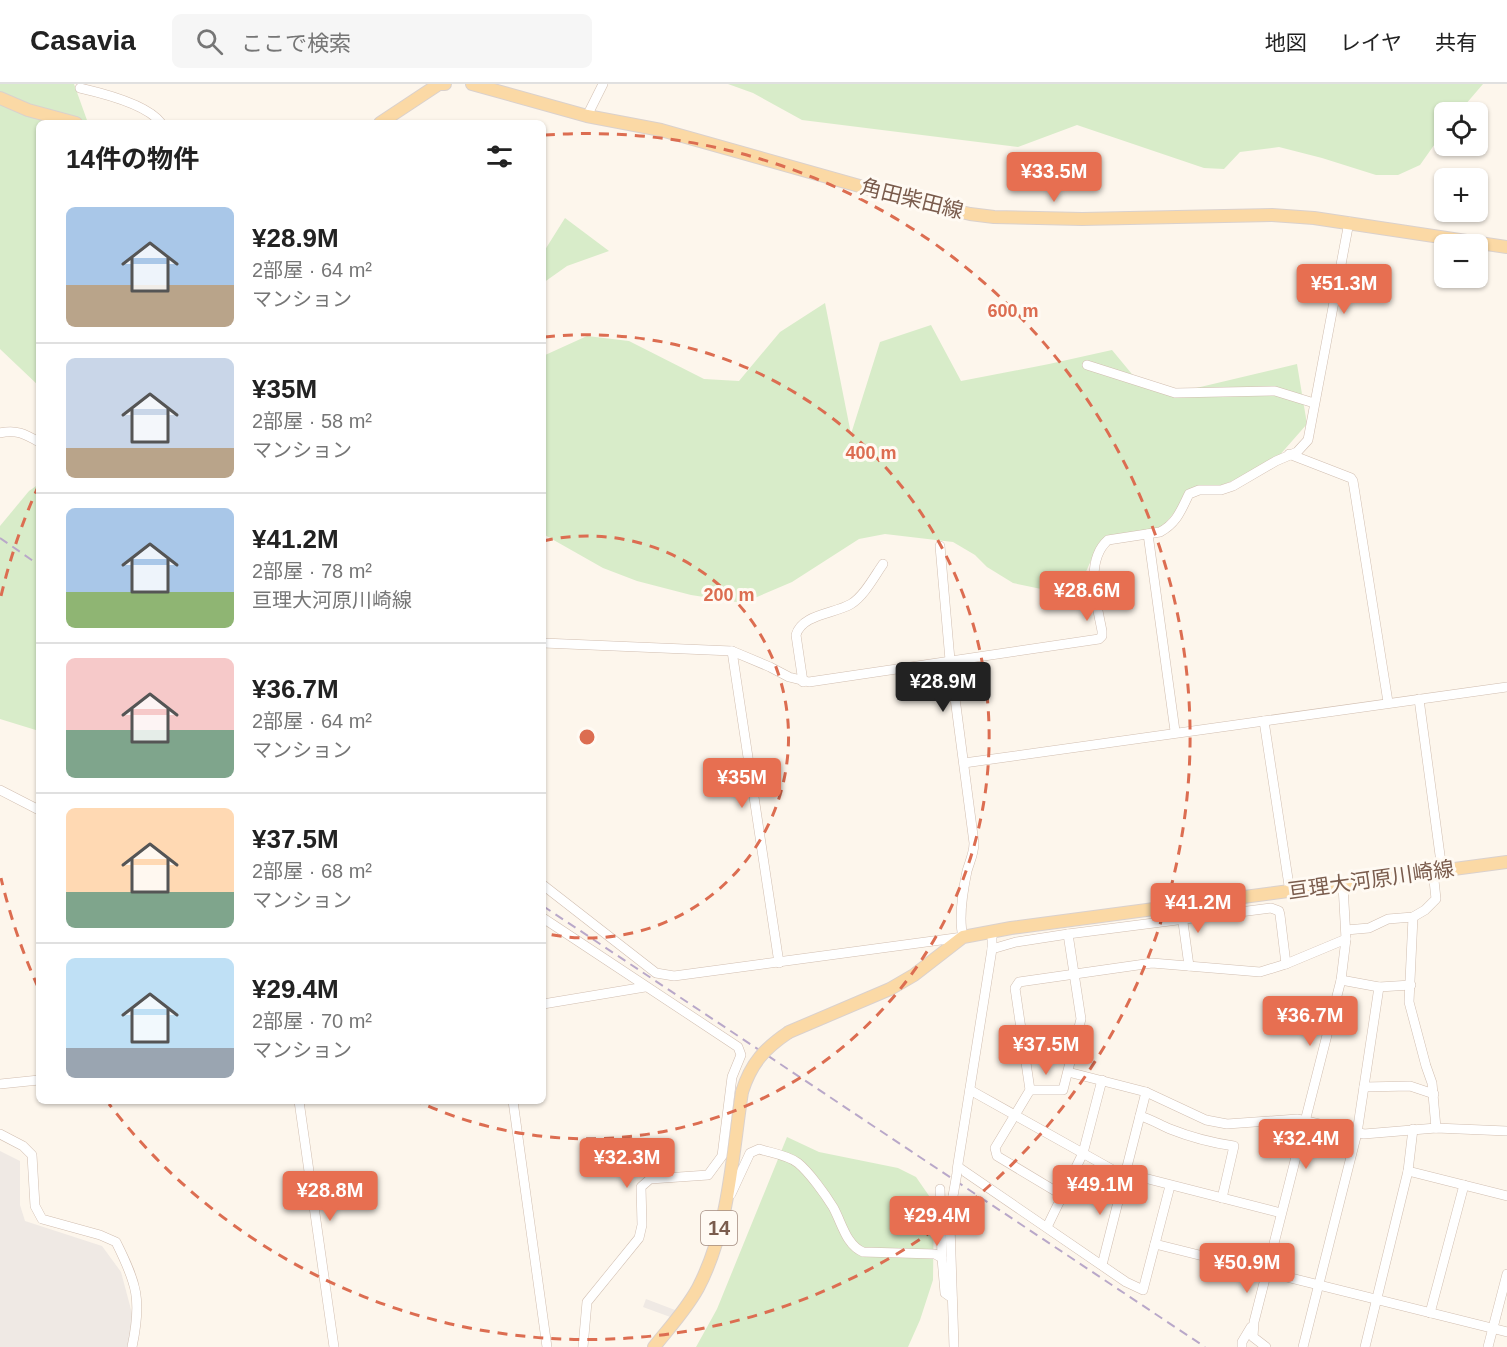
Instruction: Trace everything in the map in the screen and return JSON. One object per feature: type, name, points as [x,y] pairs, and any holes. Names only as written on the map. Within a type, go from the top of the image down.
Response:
[{"type":"main road","points":[[385,120],[439,84],[445,84]]},
{"type":"main road","name":"角田柴田線","points":[[472,84],[587,116],[661,130],[902,198],[970,214],[994,217],[1082,219],[1272,215],[1348,222],[1507,247]]},
{"type":"main road","points":[[0,98],[28,110],[65,120]]},
{"type":"main road","name":"亘理大河原川崎線","points":[[654,1347],[698,1288],[712,1253],[724,1211],[746,1078],[770,1045],[789,1032],[890,989],[914,975],[963,937],[992,939],[1181,912],[1290,892],[1435,874],[1507,862]]},
{"type":"street","points":[[587,116],[603,84]]},
{"type":"street","points":[[80,88],[139,108],[153,114],[158,120]]},
{"type":"street","points":[[546,643],[732,651],[803,681],[1099,639],[1102,631],[1094,586],[1096,561],[1102,545],[1108,540],[1160,532],[1175,522],[1189,494],[1199,490],[1221,490],[1233,486],[1296,452],[1308,440],[1348,222]]},
{"type":"street","points":[[1087,365],[1175,393],[1275,391],[1314,403]]},
{"type":"street","points":[[0,433],[21,432],[36,440]]},
{"type":"street","points":[[1290,454],[1353,480],[1388,702]]},
{"type":"street","points":[[1148,534],[1175,731]]},
{"type":"street","points":[[546,887],[656,973],[674,976],[963,937],[961,926],[966,879],[974,852],[974,843],[950,660],[940,546]]},
{"type":"street","points":[[803,681],[796,635],[798,628],[801,624],[853,603],[884,564]]},
{"type":"street","points":[[732,651],[779,963]]},
{"type":"street","points":[[964,763],[1175,731],[1507,687]]},
{"type":"street","points":[[1062,1195],[997,1156],[995,1148],[1029,1090],[1016,988],[1019,982],[1152,963],[1260,972],[1286,964],[1346,935],[1388,919],[1413,917],[1425,910],[1436,899],[1419,699]]},
{"type":"street","points":[[1264,721],[1290,892]]},
{"type":"street","points":[[0,790],[36,808]]},
{"type":"street","points":[[1266,1347],[1253,1337],[1254,1322],[1341,980],[1346,935],[1343,885]]},
{"type":"street","points":[[954,1347],[950,1225],[992,939],[1016,942],[1181,912],[1271,908],[1276,909],[1280,915],[1286,964]]},
{"type":"street","points":[[1181,912],[1188,966]]},
{"type":"street","points":[[1413,917],[1409,1002],[1434,1094],[1436,1128]]},
{"type":"street","points":[[546,920],[738,1047],[741,1055],[732,1077],[722,1156],[708,1175],[650,1179],[641,1187],[642,1225],[639,1238],[588,1302],[583,1347]]},
{"type":"street","points":[[1029,1090],[1063,1090],[1082,1019],[1068,934]]},
{"type":"street","points":[[1341,980],[1379,987],[1411,984]]},
{"type":"street","points":[[546,1004],[645,987]]},
{"type":"street","points":[[1303,1347],[1357,1133],[1379,987]]},
{"type":"street","points":[[1068,1072],[1146,1092],[1217,1123],[1236,1124],[1297,1119],[1364,1134],[1436,1128],[1507,1131]]},
{"type":"street","points":[[0,1084],[36,1080]]},
{"type":"street","points":[[1047,1227],[1083,1153],[1102,1080]]},
{"type":"street","points":[[1364,1087],[1410,1086],[1434,1094]]},
{"type":"street","points":[[970,1090],[1106,1166],[1125,1174],[1281,1213]]},
{"type":"street","points":[[1102,1265],[1146,1092]]},
{"type":"street","points":[[299,1104],[334,1347]]},
{"type":"street","points":[[513,1104],[547,1347]]},
{"type":"street","points":[[1140,1116],[1170,1129],[1218,1144],[1234,1146],[1222,1198]]},
{"type":"street","points":[[1365,1347],[1408,1171],[1413,1129]]},
{"type":"street","points":[[0,1134],[24,1146],[32,1155],[35,1206],[42,1219],[100,1235],[116,1242],[135,1284],[138,1302],[132,1347]]},
{"type":"street","points":[[724,1211],[750,1153],[759,1149],[798,1162],[832,1206],[856,1249],[863,1252],[935,1254],[942,1258]]},
{"type":"street","points":[[957,1170],[1047,1227],[1126,1282],[1143,1290],[1170,1186]]},
{"type":"street","points":[[1408,1171],[1507,1196]]},
{"type":"street","points":[[1430,1313],[1464,1185]]},
{"type":"street","points":[[940,1189],[945,1293],[952,1298]]},
{"type":"street","points":[[1155,1244],[1507,1332]]},
{"type":"street","points":[[1488,1347],[1507,1274]]},
{"type":"street","points":[[1242,1347],[1242,1342],[1254,1322]]},
{"type":"shaded area","points":[[0,1151],[20,1161],[20,1205],[25,1221],[102,1246],[121,1272],[133,1317],[128,1347],[0,1347]]},
{"type":"shaded area","points":[[646,1299],[675,1310],[673,1318],[643,1307]]},
{"type":"green space","points":[[0,84],[74,84],[87,120],[36,120],[36,383],[0,349]]},
{"type":"green space","points":[[728,84],[1483,84],[1468,102],[1434,102],[1434,145],[1420,165],[1398,175],[1376,175],[1279,147],[1240,152],[1224,169],[1204,168],[1077,125],[1018,147],[802,120],[753,93]]},
{"type":"green space","points":[[565,218],[609,251],[567,266],[546,281],[546,248]]},
{"type":"green space","points":[[825,303],[851,434],[880,342],[931,325],[961,381],[1112,350],[1141,385],[1175,393],[1297,364],[1307,424],[1271,465],[1185,500],[1156,534],[1098,545],[1075,596],[1013,583],[953,542],[885,534],[859,539],[792,582],[743,603],[691,595],[637,581],[603,568],[546,536],[546,355],[587,336],[629,341],[704,379],[739,381],[780,332]]},
{"type":"green space","points":[[36,486],[36,730],[0,719],[0,526],[29,491]]},
{"type":"green space","points":[[787,1137],[819,1152],[898,1168],[916,1177],[934,1203],[933,1280],[920,1320],[908,1347],[696,1347],[717,1309]]},
{"type":"railway","points":[[0,538],[36,563]]},
{"type":"railway","points":[[546,908],[1205,1347]]}]
